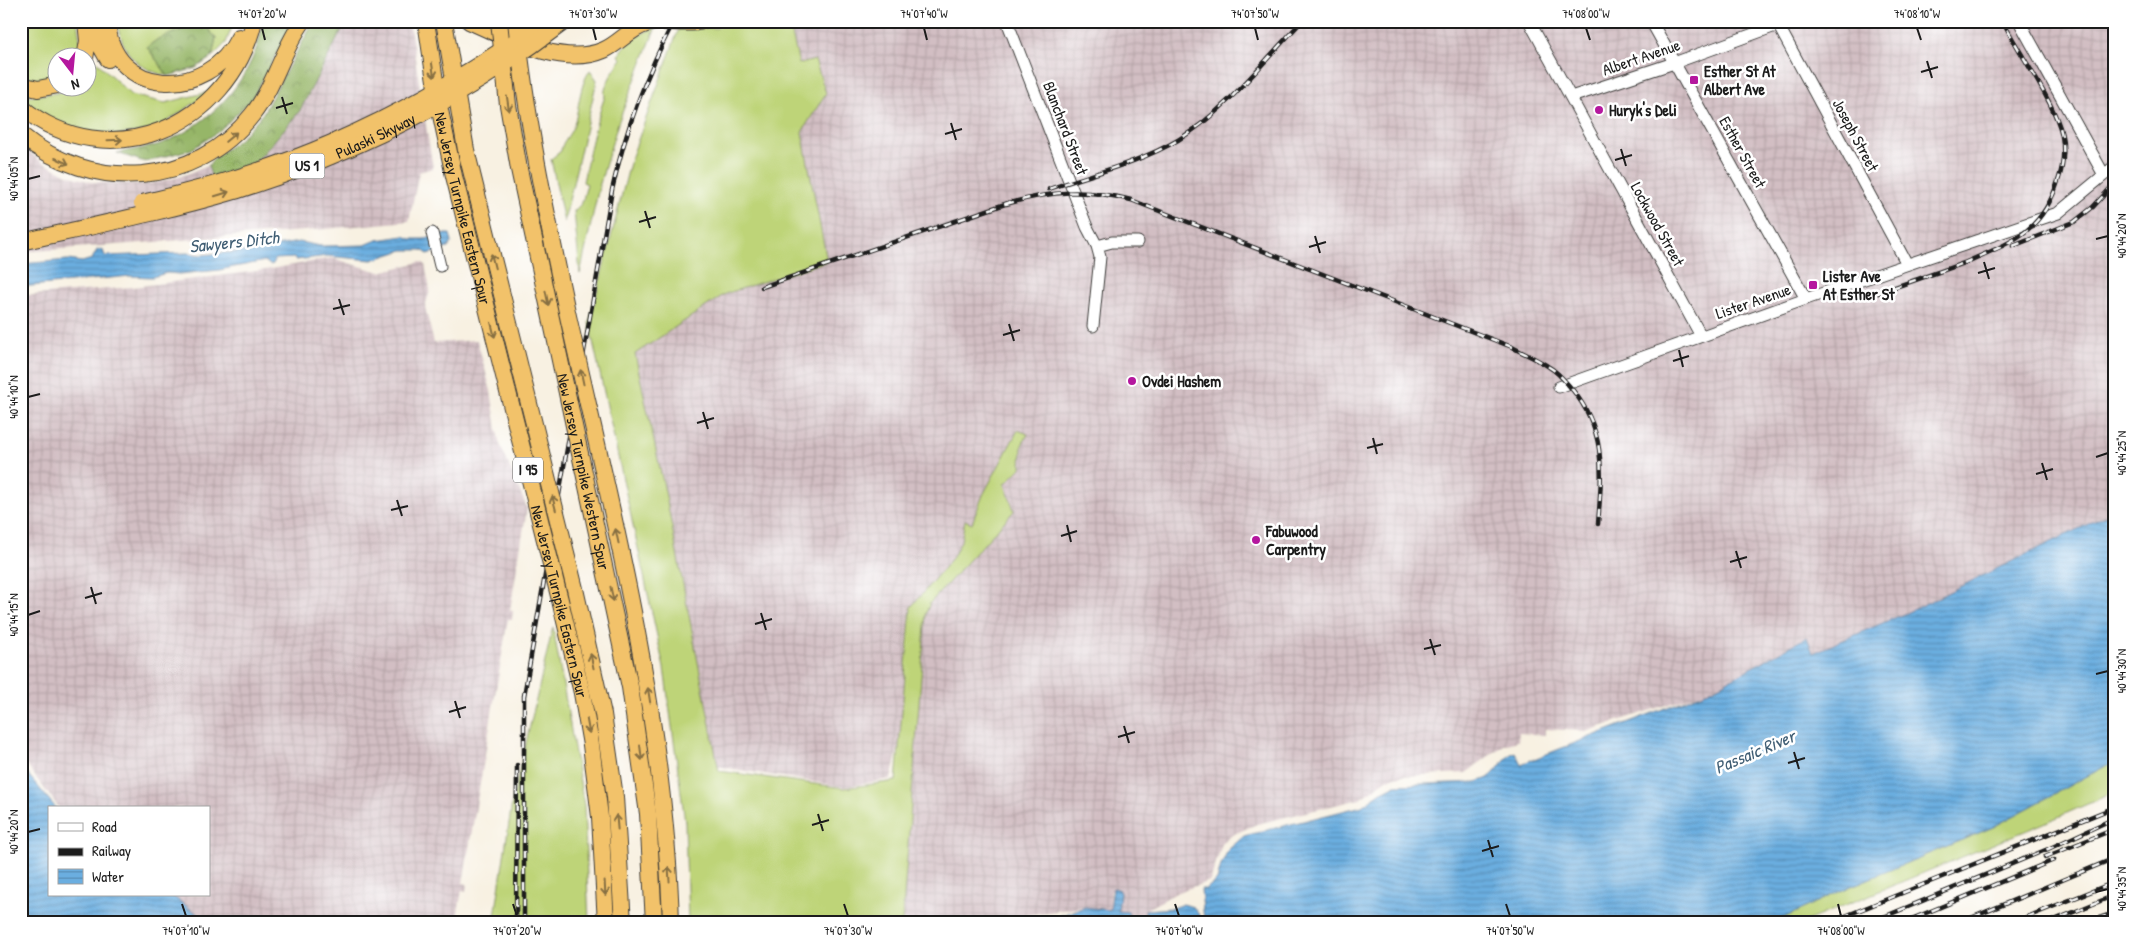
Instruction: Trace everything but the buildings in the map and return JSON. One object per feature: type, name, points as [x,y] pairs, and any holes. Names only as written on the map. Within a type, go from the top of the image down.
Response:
[{"type":"highway","points":[[86,21],[87,48]]},
{"type":"highway","points":[[93,21],[103,50],[114,67],[131,81],[156,92],[174,93],[199,88],[220,76],[240,56]]},
{"type":"highway","points":[[107,21],[113,46],[124,64],[145,78],[157,82],[172,83],[203,75],[223,61],[233,48],[245,21]]},
{"type":"highway","points":[[21,107],[47,124],[79,136],[114,140],[141,137],[176,124],[201,109],[227,81],[240,56],[254,21]]},
{"type":"highway","points":[[21,135],[52,156],[72,165],[100,172],[120,175],[153,173],[192,162],[219,146],[252,116],[269,90],[302,21]]},
{"type":"highway","name":"New Jersey Turnpike Eastern Spur","points":[[426,21],[438,101],[454,176],[563,609],[582,693],[600,817],[606,923]]},
{"type":"highway","name":"New Jersey Turnpike Eastern Spur","points":[[444,21],[456,101],[473,178],[576,589],[601,705],[615,797],[623,923]]},
{"type":"highway","points":[[469,21],[522,44],[556,54],[576,56],[589,55],[604,50],[633,30],[646,24],[703,21]]},
{"type":"highway","name":"New Jersey Turnpike Western Spur","points":[[498,21],[508,105],[519,169],[618,620],[634,708],[648,814],[654,923]]},
{"type":"highway","name":"New Jersey Turnpike Western Spur","points":[[516,21],[523,83],[540,186],[646,677],[665,813],[671,923]]},
{"type":"highway","name":"Pulaski Skyway","points":[[21,231],[195,190],[287,161],[378,122],[439,90],[465,75],[545,21]]},
{"type":"highway","name":"Pulaski Skyway","points":[[21,242],[208,198],[333,156],[394,128],[450,98],[506,64],[566,21]]},
{"type":"highway","points":[[21,85],[38,88],[48,86]]},
{"type":"street","name":"Blanchard Street","points":[[1007,21],[1088,227],[1098,246],[1099,266],[1093,326]]},
{"type":"street","name":"Lockwood Street","points":[[1529,21],[1701,336]]},
{"type":"street","name":"Esther Street","points":[[1651,21],[1806,299]]},
{"type":"street","points":[[2019,21],[2104,175]]},
{"type":"street","name":"Albert Avenue","points":[[1571,97],[1674,63],[1777,23]]},
{"type":"street","name":"Joseph Street","points":[[1777,23],[1907,264]]},
{"type":"street","name":"Lister Avenue","points":[[1559,387],[1806,299],[2058,213],[2115,166]]},
{"type":"street","points":[[432,233],[440,266]]},
{"type":"street","points":[[1098,246],[1112,242],[1138,242]]},
{"type":"shaded area","points":[[349,21],[409,21],[433,168],[419,172],[409,221],[304,231],[21,252],[21,146],[42,162],[68,175],[91,182],[147,184],[179,177],[208,166],[212,178]]},
{"type":"shaded area","points":[[789,21],[2115,21],[2115,511],[1906,613],[1813,653],[1806,637],[1709,691],[1588,731],[1545,729],[1545,735],[1519,733],[1518,741],[1504,745],[1466,773],[1401,776],[1387,779],[1360,799],[1257,824],[1232,835],[1222,844],[1210,881],[1178,892],[1145,910],[1146,923],[1131,923],[1130,916],[1118,912],[1120,893],[1111,891],[1110,910],[1085,907],[1026,915],[1020,919],[1020,923],[910,923],[902,919],[917,733],[899,745],[891,779],[844,787],[716,766],[635,354],[725,294],[827,261],[802,132],[826,93],[799,65]]},
{"type":"shaded area","points":[[332,258],[380,272],[420,262],[425,264],[430,290],[425,307],[434,343],[477,340],[491,391],[499,442],[527,508],[510,610],[513,611],[512,619],[508,619],[463,883],[467,884],[466,891],[462,890],[456,923],[210,923],[172,896],[210,896],[210,806],[57,806],[21,758],[21,296],[133,287],[265,270]]},
{"type":"green space","points":[[21,21],[77,21],[81,46],[80,48],[48,48],[48,80],[39,81],[21,76]]},
{"type":"green space","points":[[118,21],[234,21],[226,43],[212,57],[216,37],[158,39],[147,47],[168,76],[145,68],[133,58],[124,45],[118,29]]},
{"type":"green space","points":[[263,21],[294,21],[252,99],[218,132],[192,149],[145,162],[117,153],[164,143],[187,131],[218,107],[232,92],[252,59]]},
{"type":"green space","points":[[314,21],[349,21],[343,28],[299,112],[255,163],[212,178],[208,166],[213,159],[241,138],[263,113]]},
{"type":"green space","points":[[732,21],[789,21],[799,64],[815,60],[826,93],[802,132],[827,261],[725,294],[635,354],[666,496],[719,771],[844,788],[896,781],[911,607],[953,557],[961,541],[965,520],[972,523],[983,495],[1018,430],[1028,434],[1022,445],[1021,468],[1005,484],[1014,511],[930,603],[926,613],[902,923],[688,923],[685,822],[664,668],[589,323],[631,159],[679,28],[717,28]]},
{"type":"green space","points":[[202,22],[216,38],[212,57],[196,68],[168,76],[147,47],[158,39]]},
{"type":"green space","points":[[656,27],[618,123],[599,187],[580,274],[574,211],[582,203],[587,184],[583,182],[607,83],[622,59],[619,56],[625,46],[640,35]]},
{"type":"green space","points":[[98,63],[131,95],[165,103],[212,91],[156,129],[117,135],[68,129],[30,108],[21,99],[21,93],[31,96],[48,94],[48,98],[98,98]]},
{"type":"green space","points":[[590,70],[597,80],[564,222],[551,159],[561,151],[563,144],[570,134],[583,84]]},
{"type":"green space","points":[[553,627],[584,805],[589,923],[494,923],[512,803]]},
{"type":"green space","points":[[2115,761],[2115,792],[1802,923],[1773,923],[1849,887],[1993,827]]},
{"type":"water","points":[[450,234],[452,242],[448,248],[428,254],[422,250],[403,250],[372,260],[327,256],[296,260],[294,258],[275,259],[273,264],[270,265],[265,261],[219,270],[179,274],[167,273],[152,277],[130,276],[21,287],[21,264],[68,260],[82,262],[92,259],[97,250],[103,250],[105,256],[187,253],[201,255],[247,251],[299,242],[321,246],[365,245],[377,240],[404,236],[411,239],[424,239]]},
{"type":"water","name":"Passaic River","points":[[2115,511],[2115,761],[1993,827],[1849,887],[1773,923],[1146,923],[1145,910],[1172,908],[1183,904],[1193,907],[1204,921],[1201,889],[1206,889],[1217,880],[1228,850],[1244,836],[1362,806],[1380,793],[1396,785],[1476,782],[1488,778],[1515,752],[1521,764],[1709,691],[1807,637],[1813,653],[1906,613]]},
{"type":"water","points":[[21,766],[54,806],[48,806],[48,896],[172,896],[210,923],[21,923]]},
{"type":"water","points":[[1113,888],[1118,889],[1120,893],[1118,911],[1128,912],[1131,923],[1039,923],[1085,907],[1110,910]]},
{"type":"railway","points":[[524,923],[524,696],[612,190],[637,104],[654,62],[674,21]]},
{"type":"railway","points":[[1049,189],[1131,162],[1178,140],[1196,128],[1228,100],[1302,21]]},
{"type":"railway","points":[[1964,263],[2011,241],[2035,223],[2052,196],[2062,166],[2063,140],[2060,128],[2043,90],[2006,27]]},
{"type":"railway","points":[[2013,246],[2074,222],[2093,207],[2115,183]]},
{"type":"railway","points":[[1006,204],[1038,196],[1068,193],[1099,194],[1131,200],[1512,347],[1540,361],[1555,371],[1566,382],[1583,404],[1591,420],[1600,453],[1601,487],[1598,524]]},
{"type":"railway","points":[[762,287],[1011,202]]},
{"type":"railway","points":[[1878,293],[1970,261]]},
{"type":"railway","points":[[516,923],[517,765]]},
{"type":"railway","points":[[1828,923],[2115,807]]},
{"type":"railway","points":[[1869,923],[2048,849],[2115,818]]},
{"type":"railway","points":[[2045,857],[2115,829]]},
{"type":"railway","points":[[1959,923],[2115,858]]},
{"type":"railway","points":[[1902,923],[2054,860]]},
{"type":"railway","points":[[2012,923],[2115,882]]},
{"type":"railway","points":[[2047,923],[2115,895]]},
{"type":"railway","points":[[2083,923],[2115,913]]},
{"type":"place","name":"Esther St At Albert Ave","points":[[1694,80]]},
{"type":"place","name":"Huryk's Deli","points":[[1599,110]]},
{"type":"place","name":"Lister Ave At Esther St","points":[[1813,285]]},
{"type":"place","name":"Ovdei Hashem","points":[[1132,381]]},
{"type":"place","name":"Fabuwood Carpentry","points":[[1256,540]]},
{"type":"water label","name":"Sawyers Ditch","points":[[234,242]]}]
